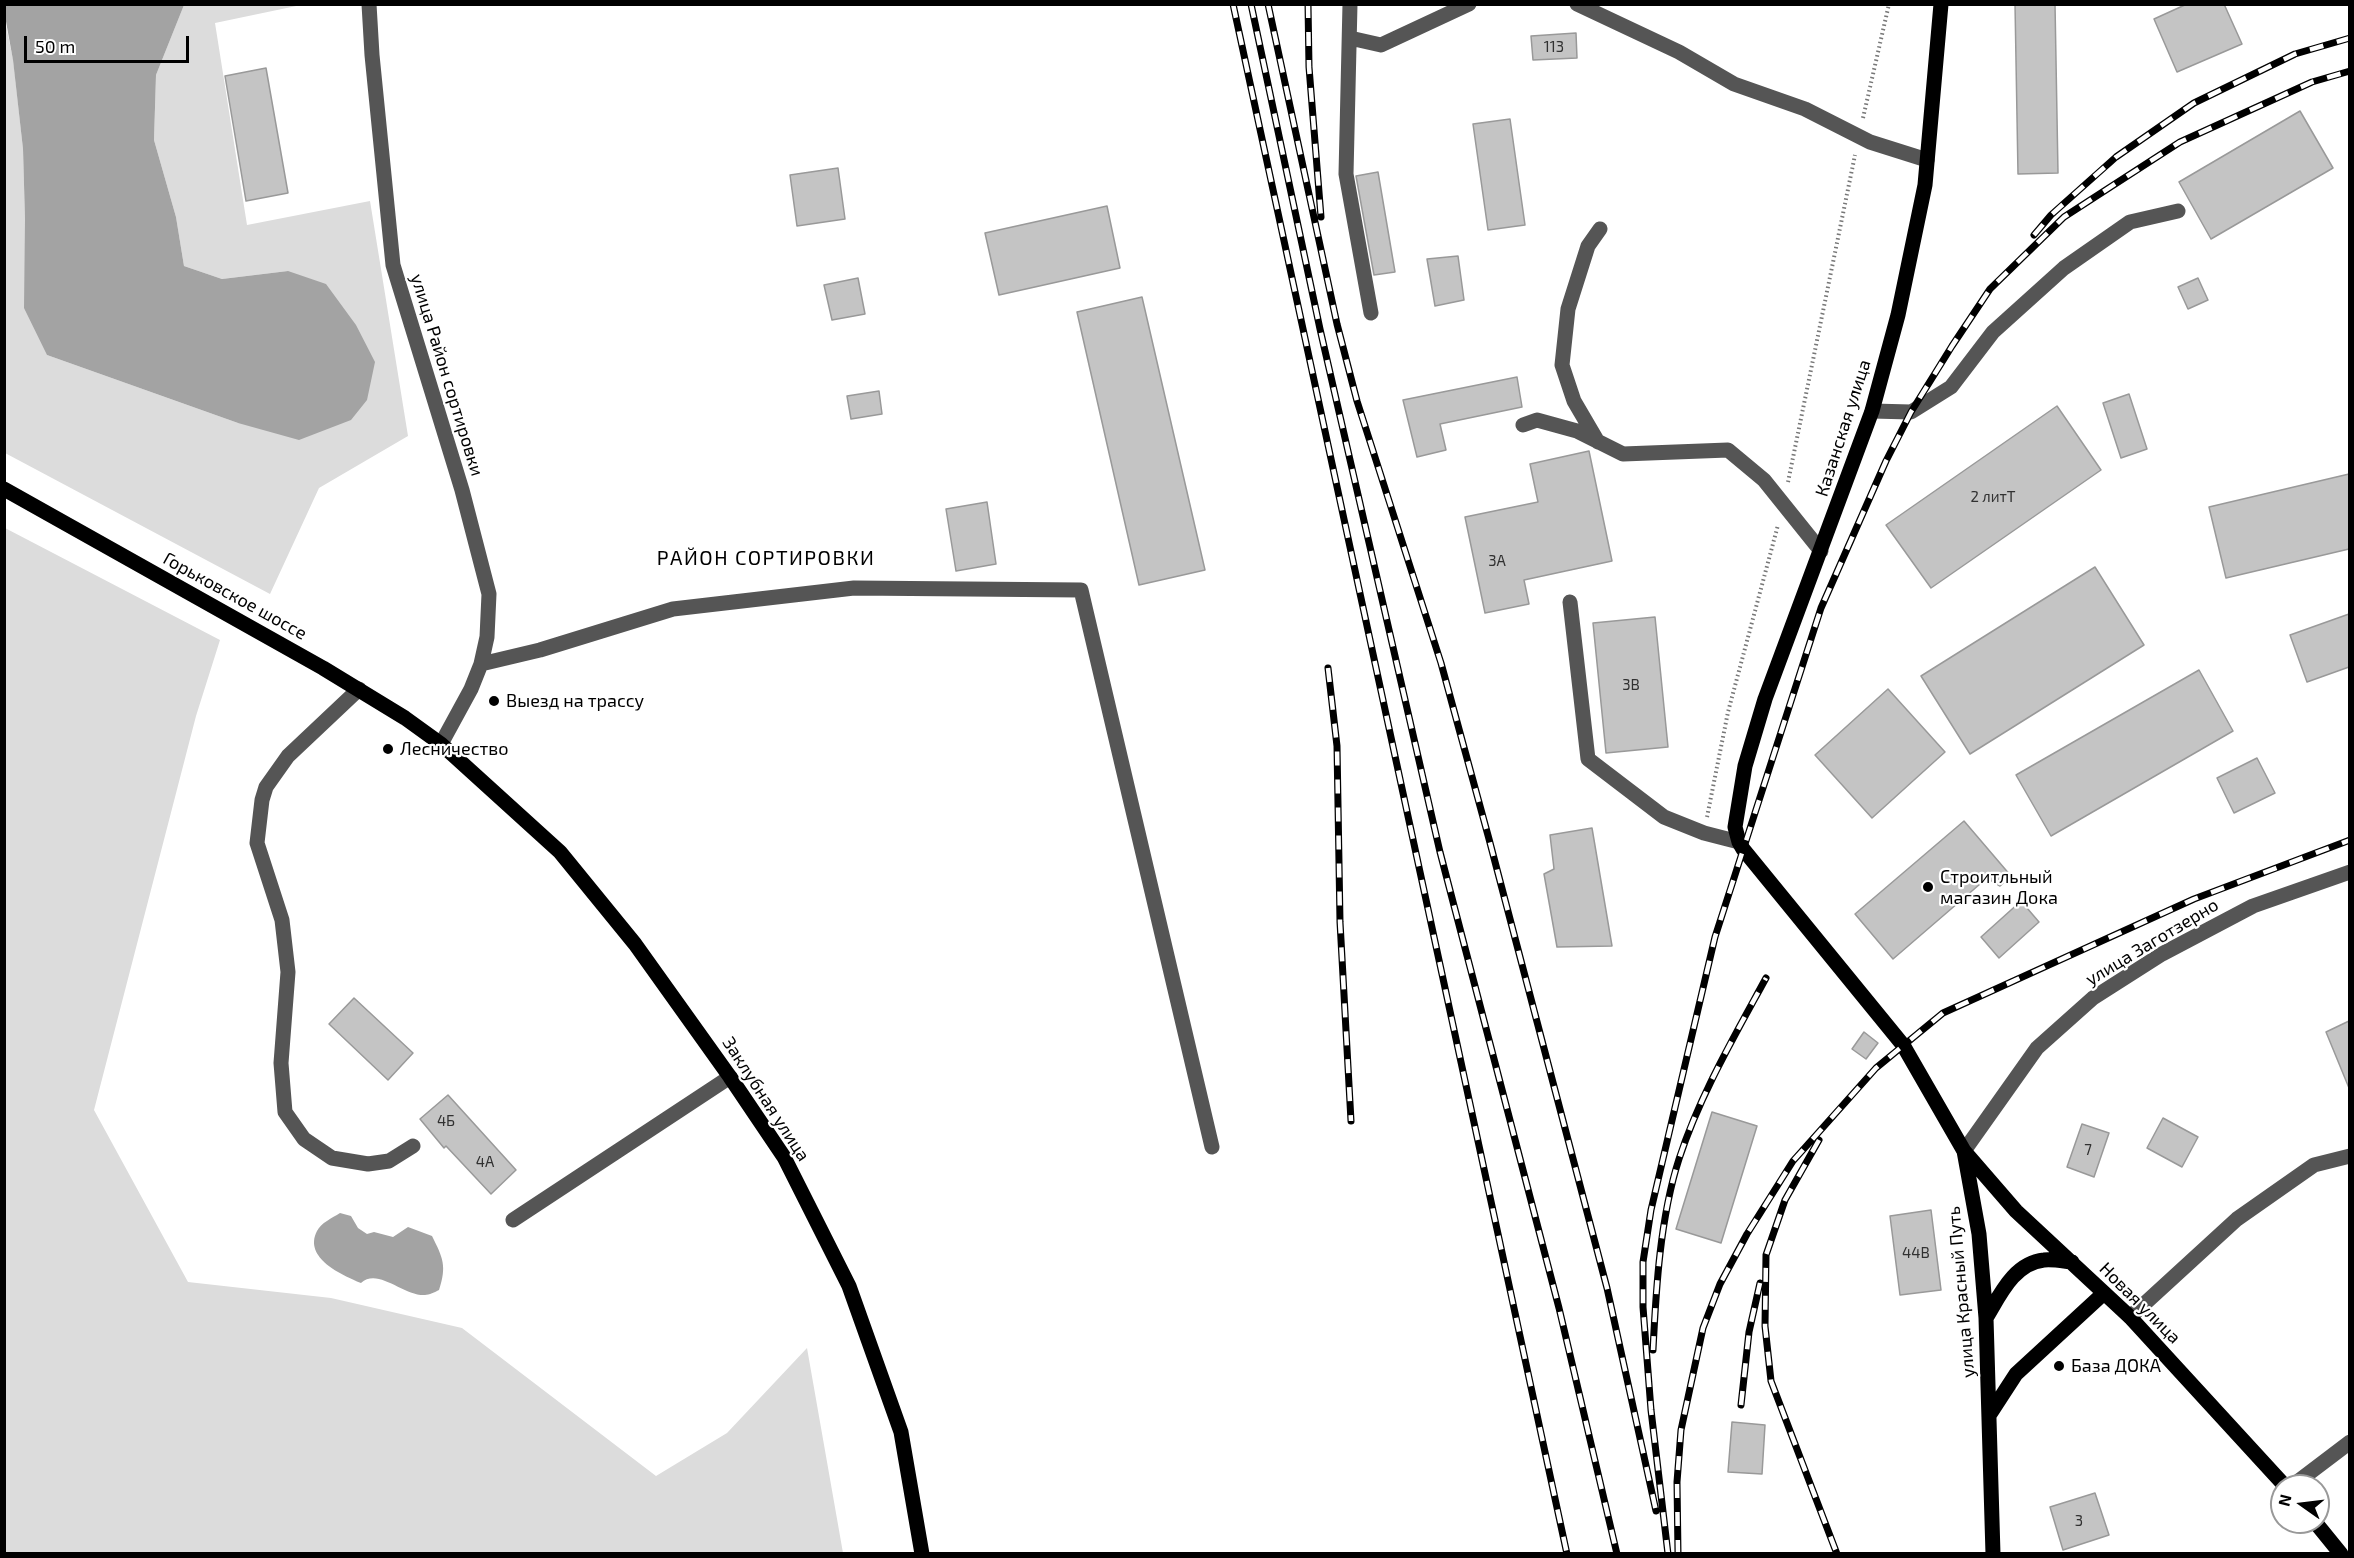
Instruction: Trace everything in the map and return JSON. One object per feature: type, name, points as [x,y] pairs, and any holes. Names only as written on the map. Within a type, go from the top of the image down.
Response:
[{"type":"main road","name":"Казанская улица","points":[[1741,846],[1735,827],[1744,765],[1765,699],[1872,411],[1898,315],[1924,185],[1941,4]]},
{"type":"main road","name":"Горьковское шоссе","points":[[4,489],[359,689],[441,744]]},
{"type":"main road","name":"Заклубная улица","points":[[441,744],[560,852],[635,944],[784,1157],[849,1286],[901,1432],[922,1554]]},
{"type":"main road","name":"улица Красный Путь","points":[[1741,846],[1903,1045],[1964,1151],[1978,1234],[1986,1318],[1993,1554]]},
{"type":"main road","name":"Новая улица","points":[[1964,1151],[2016,1211],[2130,1317],[2274,1474]]},
{"type":"main road","points":[[1986,1318],[2005,1286],[2023,1267],[2043,1260],[2072,1262]]},
{"type":"main road","points":[[1990,1414],[2016,1374],[2104,1293]]},
{"type":"main road","points":[[2325,1534],[2341,1554]]},
{"type":"street","name":"улица Район сортировки","points":[[369,4],[393,265],[462,490],[489,594],[487,637],[481,664],[471,689],[441,744]]},
{"type":"street","points":[[1350,4],[1346,174],[1371,313]]},
{"type":"street","points":[[1350,38],[1380,45],[1469,4]]},
{"type":"street","points":[[1577,4],[1679,52],[1734,84],[1805,109],[1859,137],[1927,160]]},
{"type":"street","points":[[1872,411],[1911,412],[1951,387],[1993,332],[2064,268],[2130,222],[2178,211]]},
{"type":"street","points":[[1598,442],[1574,401],[1562,365],[1568,309],[1588,246],[1600,229]]},
{"type":"street","points":[[1523,425],[1537,420],[1576,431],[1623,454],[1728,450],[1764,480],[1821,551]]},
{"type":"street","points":[[481,664],[540,650],[673,609],[854,588],[1081,590],[1212,1147]]},
{"type":"street","points":[[1570,602],[1588,759],[1664,817],[1741,846]]},
{"type":"street","points":[[359,689],[288,756],[266,787],[262,800],[257,843],[282,920],[288,972],[281,1064],[285,1112],[304,1139],[332,1158],[368,1164],[389,1161],[413,1146]]},
{"type":"street","name":"улица Заготзерно","points":[[1964,1151],[2037,1048],[2093,998],[2162,954],[2253,906],[2349,872]]},
{"type":"street","points":[[513,1220],[730,1077]]},
{"type":"street","points":[[2130,1317],[2237,1219],[2314,1165],[2349,1156]]},
{"type":"street","points":[[2308,1474],[2349,1442]]},
{"type":"path","points":[[1704,833],[1728,712],[1784,505],[1888,4]]},
{"type":"shaded area","points":[[4,5],[184,5],[156,75],[154,140],[176,217],[184,266],[222,279],[288,271],[326,284],[356,325],[375,362],[367,400],[351,420],[299,440],[238,423],[47,355],[24,308],[23,149]]},
{"type":"shaded area","points":[[184,5],[301,5],[215,23],[247,225],[370,201],[408,436],[319,488],[270,594],[5,453],[4,16],[13,59],[23,149],[25,220],[47,355],[238,423],[288,271],[222,279],[184,266],[176,217],[154,140],[156,75]]},
{"type":"shaded area","points":[[5,528],[220,640],[196,716],[94,1110],[188,1282],[331,1298],[462,1328],[656,1476],[727,1433],[807,1348],[843,1553],[5,1553]]},
{"type":"shaded area","points":[[340,1213],[351,1216],[358,1228],[367,1234],[374,1232],[393,1237],[408,1227],[432,1236],[443,1262],[443,1275],[439,1290],[425,1295],[417,1294],[375,1278],[361,1283],[327,1264],[315,1249],[314,1241],[321,1226]]},
{"type":"building","points":[[2015,4],[2055,4],[2058,173],[2018,174]]},
{"type":"building","points":[[2187,4],[2224,4],[2242,44],[2177,72],[2154,19]]},
{"type":"building","points":[[1576,33],[1577,58],[1533,60],[1531,36]]},
{"type":"building","points":[[266,68],[288,193],[246,201],[225,76]]},
{"type":"building","points":[[2300,111],[2333,168],[2211,239],[2179,182]]},
{"type":"building","points":[[1510,119],[1525,225],[1488,230],[1473,124]]},
{"type":"building","points":[[838,168],[845,219],[797,226],[790,175]]},
{"type":"building","points":[[1378,172],[1395,272],[1374,275],[1356,176]]},
{"type":"building","points":[[1107,206],[1120,268],[999,295],[985,233]]},
{"type":"building","points":[[1458,256],[1464,300],[1435,306],[1427,259]]},
{"type":"building","points":[[858,278],[865,314],[832,320],[824,285]]},
{"type":"building","points":[[2198,278],[2208,300],[2188,309],[2178,287]]},
{"type":"building","points":[[1142,297],[1205,570],[1139,585],[1077,312]]},
{"type":"building","points":[[1517,377],[1522,407],[1440,424],[1446,450],[1417,457],[1403,400]]},
{"type":"building","points":[[879,391],[882,414],[851,419],[847,396]]},
{"type":"building","points":[[2129,394],[2147,449],[2121,458],[2103,403]]},
{"type":"building","points":[[2057,406],[2101,470],[1931,588],[1886,525]]},
{"type":"building","points":[[1589,451],[1612,561],[1524,580],[1529,604],[1485,613],[1465,517],[1538,502],[1530,464]]},
{"type":"building","points":[[2349,474],[2349,549],[2226,578],[2209,507]]},
{"type":"building","points":[[987,502],[996,564],[956,571],[946,509]]},
{"type":"building","points":[[2095,567],[2144,645],[1970,754],[1921,676]]},
{"type":"building","points":[[2349,614],[2349,667],[2307,682],[2290,635]]},
{"type":"building","points":[[1655,617],[1668,747],[1606,753],[1593,623]]},
{"type":"building","points":[[2199,670],[2233,731],[2051,836],[2016,775]]},
{"type":"building","points":[[1888,689],[1945,752],[1872,818],[1815,755]]},
{"type":"building","points":[[2257,758],[2275,793],[2234,813],[2217,778]]},
{"type":"building","points":[[1964,821],[2011,876],[2000,886],[1987,878],[1893,959],[1855,914]]},
{"type":"building","points":[[1592,828],[1612,946],[1557,947],[1544,874],[1554,869],[1550,835]]},
{"type":"building","points":[[2021,901],[2039,922],[1999,958],[1981,937]]},
{"type":"building","points":[[354,998],[413,1053],[388,1080],[329,1024]]},
{"type":"building","points":[[2349,1021],[2349,1088],[2326,1032]]},
{"type":"building","points":[[1864,1032],[1878,1043],[1866,1059],[1852,1049]]},
{"type":"building","points":[[448,1095],[516,1170],[491,1194],[446,1146],[444,1148],[420,1119]]},
{"type":"building","points":[[1712,1112],[1757,1126],[1721,1243],[1676,1229]]},
{"type":"building","points":[[2163,1118],[2198,1137],[2182,1167],[2147,1148]]},
{"type":"building","points":[[2082,1124],[2109,1133],[2094,1177],[2067,1167]]},
{"type":"building","points":[[1931,1210],[1941,1290],[1900,1295],[1890,1216]]},
{"type":"building","points":[[1732,1422],[1765,1425],[1762,1474],[1728,1472]]},
{"type":"building","points":[[2095,1493],[2109,1535],[2063,1550],[2050,1507]]},
{"type":"railway","points":[[1233,4],[1567,1554]]},
{"type":"railway","points":[[1251,4],[1320,329],[1440,852],[1559,1308],[1617,1554]]},
{"type":"railway","points":[[1268,4],[1337,324],[1357,401],[1441,663],[1489,839],[1607,1288],[1656,1511]]},
{"type":"railway","points":[[1308,4],[1309,67],[1321,217]]},
{"type":"railway","points":[[2034,235],[2051,215],[2116,157],[2194,103],[2295,54],[2350,38]]},
{"type":"railway","points":[[1668,1554],[1651,1410],[1643,1307],[1643,1262],[1651,1210],[1715,937],[1821,608],[1886,461],[1911,412],[1990,289],[2064,217],[2180,142],[2312,82],[2350,71]]},
{"type":"railway","points":[[1328,668],[1337,746],[1340,922],[1351,1121]]},
{"type":"railway","points":[[1678,1554],[1677,1482],[1681,1430],[1703,1328],[1720,1284],[1747,1234],[1793,1161],[1876,1068],[1943,1013],[2194,899],[2350,840]]},
{"type":"railway","points":[[1653,1350],[1663,1229],[1679,1159],[1707,1089],[1766,978]]},
{"type":"railway","points":[[1819,1140],[1785,1200],[1766,1255],[1765,1326],[1771,1381],[1837,1554]]},
{"type":"railway","points":[[1741,1405],[1749,1332],[1760,1283]]},
{"type":"place","name":"Выезд на трассу","points":[[494,701]]},
{"type":"place","name":"Лесничество","points":[[388,749]]},
{"type":"place","name":"Строитльный магазин Дока","points":[[1928,887]]},
{"type":"place","name":"База ДОКА","points":[[2059,1366]]},
{"type":"district","name":"РАЙОН СОРТИРОВКИ","points":[[766,558]]}]
